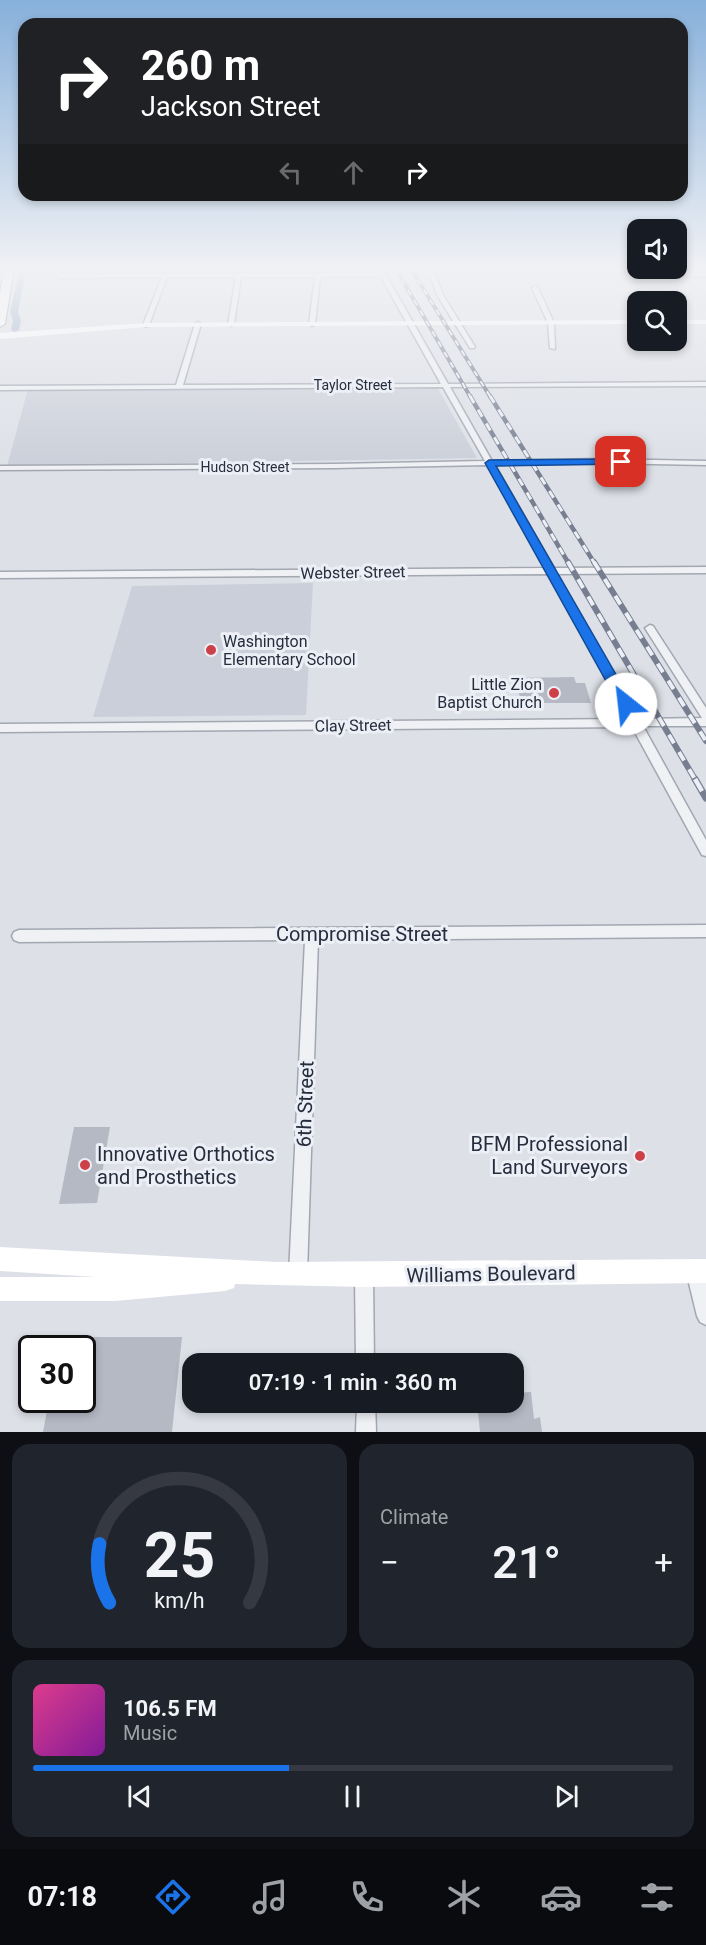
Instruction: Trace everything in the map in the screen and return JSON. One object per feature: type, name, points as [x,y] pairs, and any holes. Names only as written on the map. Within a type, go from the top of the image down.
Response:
[{"type":"street","points":[[0,342],[33,336]]},
{"type":"street","points":[[179,386],[194,336]]},
{"type":"street","points":[[419,336],[706,851]]},
{"type":"street","points":[[465,336],[472,347]]},
{"type":"street","points":[[552,336],[553,348]]},
{"type":"street","name":"Taylor Street","points":[[0,388],[706,384]]},
{"type":"street","name":"Hudson Street","points":[[0,468],[600,461],[706,463]]},
{"type":"street","name":"Webster Street","points":[[0,575],[706,570]]},
{"type":"street","points":[[650,628],[706,716]]},
{"type":"street","name":"Clay Street","points":[[0,728],[706,722]]},
{"type":"street","name":"Compromise Street","points":[[19,936],[706,931]]},
{"type":"street","name":"6th Street","points":[[287,1274],[312,934]]},
{"type":"street","name":"Williams Boulevard","points":[[0,1259],[287,1274],[700,1271]]},
{"type":"street","points":[[700,1271],[706,1316]]},
{"type":"street","name":"Williams Boulevard","points":[[0,1289],[115,1289],[287,1274]]},
{"type":"street","points":[[364,1275],[365,1353]]},
{"type":"street","points":[[366,1413],[366,1432]]},
{"type":"shaded area","points":[[437,387],[477,458],[7,466],[28,389]]},
{"type":"shaded area","name":"Washington Elementary School","points":[[313,583],[306,715],[93,717],[132,586]]},
{"type":"building","name":"Little Zion Baptist Church","points":[[574,677],[576,683],[585,683],[591,703],[521,703],[516,678]]},
{"type":"building","name":"Innovative Orthotics and Prosthetics","points":[[74,1127],[110,1127],[97,1203],[59,1204]]},
{"type":"building","points":[[96,1337],[182,1337],[172,1432],[43,1432],[47,1413],[96,1413]]},
{"type":"building","points":[[524,1392],[531,1392],[534,1419],[540,1417],[542,1432],[480,1432],[478,1413],[524,1413]]},
{"type":"railway","points":[[435,336],[471,398]]},
{"type":"railway","points":[[452,336],[491,398]]},
{"type":"railway","points":[[470,396],[569,564]]},
{"type":"railway","points":[[490,396],[595,564]]},
{"type":"railway","points":[[568,562],[696,781]]},
{"type":"railway","points":[[594,562],[706,741]]},
{"type":"railway","points":[[695,779],[706,798]]},
{"type":"place","name":"Washington Elementary School","points":[[211,650]]},
{"type":"place","name":"Little Zion Baptist Church","points":[[554,693]]},
{"type":"place","name":"BFM Professional Land Surveyors","points":[[640,1156]]},
{"type":"place","name":"Innovative Orthotics and Prosthetics","points":[[85,1165]]},
{"type":"route","points":[[621,462],[489,463],[626,704]]}]
